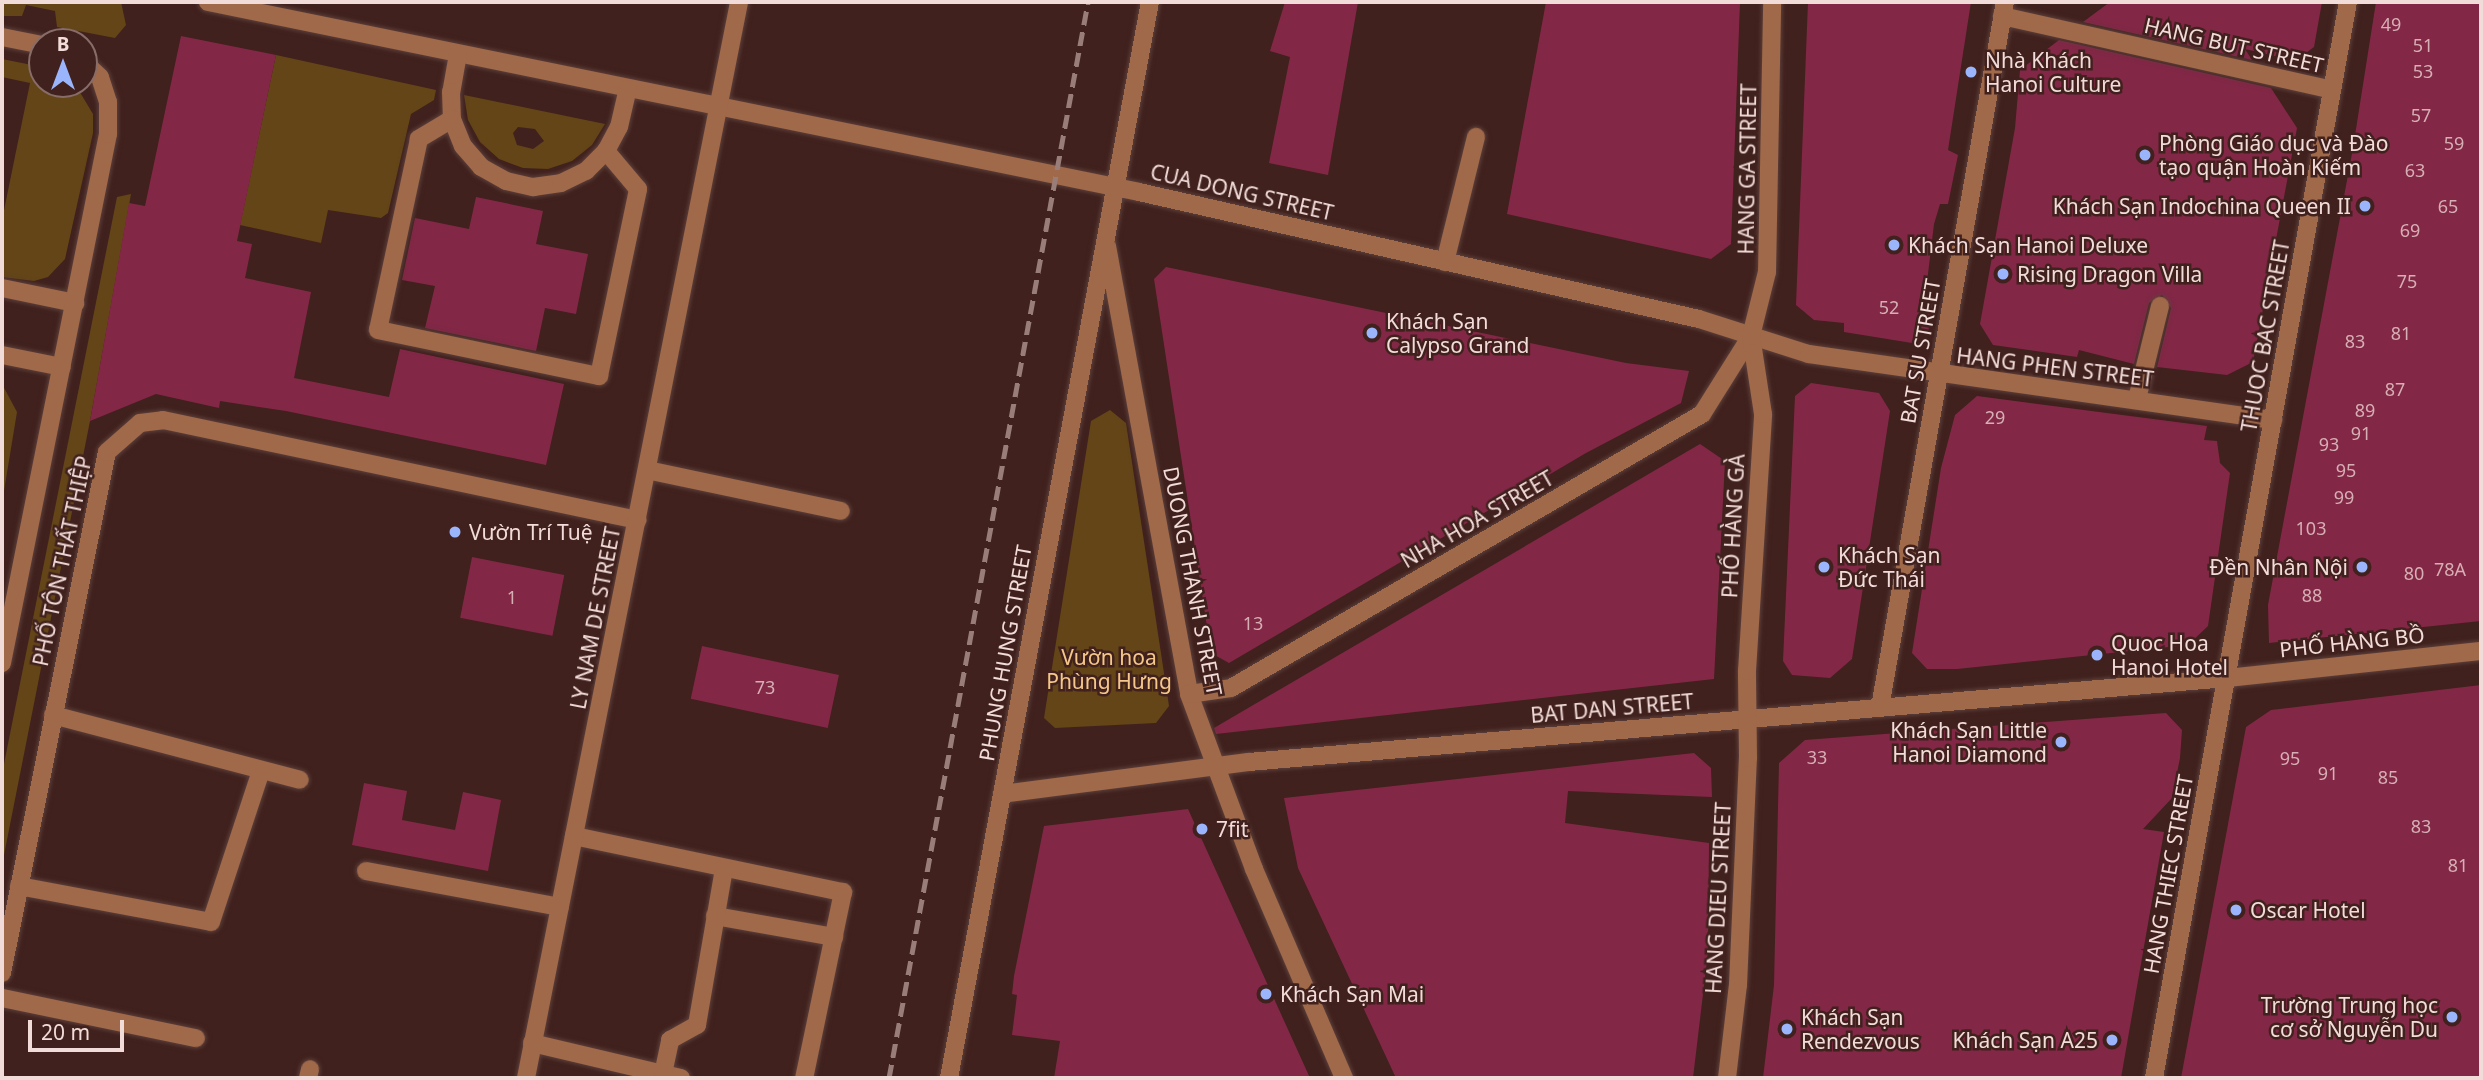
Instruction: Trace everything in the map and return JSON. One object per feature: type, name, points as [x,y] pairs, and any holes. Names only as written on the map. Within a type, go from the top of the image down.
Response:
[{"type":"street","name":"CUA DONG STREET","points":[[216,2],[718,108],[1114,187],[1699,319],[1751,336]]},
{"type":"street","name":"LY NAM DE STREET","points":[[526,1078],[739,2]]},
{"type":"street","points":[[1114,187],[1150,2]]},
{"type":"street","name":"HANG GA STREET","points":[[1751,336],[1767,272],[1772,2]]},
{"type":"street","name":"THUOC BAC STREET","points":[[2227,678],[2348,2]]},
{"type":"street","name":"HANG BUT STREET","points":[[2004,9],[2332,90]]},
{"type":"street","name":"BAT SU STREET","points":[[1880,707],[2004,9]]},
{"type":"street","points":[[2,37],[28,42]]},
{"type":"street","points":[[458,54],[451,92],[452,119],[463,146],[481,167],[506,181],[533,187],[561,183],[586,171],[606,151],[619,127],[628,89]]},
{"type":"street","points":[[2,663],[108,134],[108,102],[98,75]]},
{"type":"street","points":[[452,119],[419,139],[379,330],[599,376],[638,189],[606,151]]},
{"type":"street","points":[[1446,262],[1476,137]]},
{"type":"street","name":"PHUNG HUNG STREET","points":[[949,1078],[1114,187]]},
{"type":"street","name":"DUONG THANH STREET","points":[[1105,236],[1189,694],[1254,869],[1344,1078]]},
{"type":"street","points":[[2,288],[75,303]]},
{"type":"street","points":[[2137,399],[2160,306]]},
{"type":"street","name":"HANG PHEN STREET","points":[[1751,336],[1809,354],[1938,375],[2137,399],[2273,419]]},
{"type":"street","name":"NHA HOA STREET","points":[[1189,694],[1231,688],[1702,414],[1751,336]]},
{"type":"street","name":"PHỐ HÀNG GÀ","points":[[1745,719],[1763,414],[1751,336]]},
{"type":"street","points":[[2,355],[62,367]]},
{"type":"street","name":"PHỐ TÔN THẤT THIỆP","points":[[2,973],[107,452],[140,423],[163,420],[638,520]]},
{"type":"street","points":[[647,470],[841,511]]},
{"type":"street","name":"PHỐ HÀNG BỒ","points":[[2227,678],[2481,651]]},
{"type":"street","name":"BAT DAN STREET","points":[[1002,794],[1218,769],[1249,762],[2227,678]]},
{"type":"street","name":"HANG THIEC STREET","points":[[2154,1078],[2227,678]]},
{"type":"street","points":[[53,715],[300,780]]},
{"type":"street","name":"HANG DIEU STREET","points":[[1727,1078],[1738,971],[1748,758],[1745,719]]},
{"type":"street","points":[[19,886],[211,922],[261,771]]},
{"type":"street","points":[[574,836],[843,892],[804,1078]]},
{"type":"street","points":[[663,1074],[670,1040],[697,1025],[724,868]]},
{"type":"street","points":[[366,871],[560,907]]},
{"type":"street","points":[[715,916],[834,936]]},
{"type":"street","points":[[2,998],[197,1038]]},
{"type":"street","points":[[532,1043],[681,1078]]},
{"type":"green space","points":[[2,2],[121,2],[126,25],[115,38],[98,35],[98,28],[57,27],[55,11],[26,5],[22,16],[2,16]]},
{"type":"green space","points":[[276,55],[436,90],[434,100],[411,114],[388,213],[381,218],[328,210],[321,243],[240,225]]},
{"type":"green space","points":[[2,59],[28,64],[28,83],[2,77]]},
{"type":"green space","points":[[28,93],[28,98],[83,98],[93,114],[93,133],[65,259],[48,277],[34,281],[2,277],[2,220]]},
{"type":"green space","points":[[464,95],[605,124],[592,145],[572,161],[548,169],[523,168],[499,159],[480,142],[468,120]],"holes":[[[518,127],[535,129],[544,141],[533,149],[517,145],[513,133]]]},
{"type":"green space","points":[[131,194],[90,421],[2,865],[2,774],[117,197]]},
{"type":"green space","points":[[2,384],[17,412],[2,503]]},
{"type":"green space","name":"Vườn hoa Phùng Hưng","points":[[1110,410],[1126,423],[1169,706],[1156,723],[1055,728],[1044,718],[1091,421]]},
{"type":"building","points":[[1285,2],[1358,2],[1328,175],[1269,163],[1290,57],[1270,51]]},
{"type":"building","points":[[1546,2],[1740,2],[1731,244],[1711,259],[1507,214]]},
{"type":"building","points":[[1808,2],[1971,2],[1948,150],[1958,155],[1948,204],[1940,204],[1934,224],[1925,299],[1934,303],[1928,332],[1920,332],[1912,343],[1844,332],[1844,323],[1814,320],[1796,305]]},
{"type":"building","points":[[2110,2],[2322,2],[2314,47],[2295,61],[2245,49],[2252,60],[2083,22]]},
{"type":"building","points":[[2376,2],[2481,2],[2481,621],[2269,643],[2268,605],[2353,148]]},
{"type":"building","points":[[181,36],[276,55],[237,241],[252,244],[245,278],[311,292],[294,378],[389,397],[400,349],[564,384],[546,465],[286,411],[220,401],[219,408],[156,394],[90,421],[129,203],[145,206]]},
{"type":"building","points":[[2059,40],[2271,88],[2297,128],[2253,362],[2227,375],[2157,367],[2171,308],[2162,295],[2149,303],[2134,364],[2079,350],[2077,357],[1993,345],[1980,324],[2015,128],[2020,70]]},
{"type":"building","points":[[476,197],[543,211],[536,244],[588,254],[576,314],[545,308],[536,351],[425,328],[435,286],[402,280],[415,218],[469,229]]},
{"type":"building","points":[[1166,267],[1626,363],[1689,371],[1681,403],[1586,453],[1229,663],[1211,653],[1154,279]]},
{"type":"building","points":[[1811,383],[1879,393],[1890,411],[1852,659],[1830,678],[1792,675],[1783,661],[1795,396]]},
{"type":"building","points":[[1977,396],[2207,426],[2204,440],[2217,441],[2220,463],[2230,473],[2208,626],[2188,645],[1957,669],[1927,669],[1912,653],[1941,468],[1955,415]]},
{"type":"building","points":[[1700,444],[1725,461],[1714,679],[1216,734],[1214,728]]},
{"type":"building","points":[[472,557],[564,575],[552,636],[460,618]]},
{"type":"building","points":[[702,646],[839,675],[828,728],[691,699]]},
{"type":"building","points":[[2481,685],[2481,1078],[2181,1078],[2246,727],[2271,710]]},
{"type":"building","points":[[2166,713],[2182,730],[2180,758],[2172,798],[2143,829],[2164,832],[2121,1078],[1763,1078],[1774,985],[1779,763],[1805,740]]},
{"type":"building","points":[[1694,753],[1711,768],[1712,797],[1568,791],[1565,823],[1709,843],[1708,952],[1693,1078],[1396,1078],[1298,868],[1284,798]]},
{"type":"building","points":[[364,783],[407,791],[402,820],[455,830],[463,792],[501,800],[488,871],[352,845]]},
{"type":"building","points":[[1188,809],[1310,1078],[1054,1078],[1060,1041],[1012,1035],[1017,995],[1012,994],[1014,976],[1044,826]]},
{"type":"railway","points":[[889,1078],[1088,2]]},
{"type":"place","name":"Nhà Khách Hanoi Culture","points":[[1971,72]]},
{"type":"place","name":"Phòng Giáo dục và Đào tạo quận Hoàn Kiếm","points":[[2145,155]]},
{"type":"place","name":"Khách Sạn Indochina Queen II","points":[[2365,206]]},
{"type":"place","name":"Khách Sạn Hanoi Deluxe","points":[[1894,245]]},
{"type":"place","name":"Rising Dragon Villa","points":[[2003,274]]},
{"type":"place","name":"Khách Sạn Calypso Grand","points":[[1372,333]]},
{"type":"place","name":"Vườn Trí Tuệ","points":[[455,532]]},
{"type":"place","name":"Khách Sạn Đức Thái","points":[[1824,567]]},
{"type":"place","name":"Đền Nhân Nội","points":[[2362,567]]},
{"type":"place","name":"Quoc Hoa Hanoi Hotel","points":[[2097,655]]},
{"type":"place","name":"Khách Sạn Little Hanoi Diamond","points":[[2061,742]]},
{"type":"place","name":"7fit","points":[[1202,829]]},
{"type":"place","name":"Oscar Hotel","points":[[2236,910]]},
{"type":"place","name":"Khách Sạn Mai","points":[[1266,994]]},
{"type":"place","name":"Trường Trung học cơ sở Nguyễn Du","points":[[2452,1017]]},
{"type":"place","name":"Khách Sạn Rendezvous","points":[[1787,1029]]},
{"type":"place","name":"Khách Sạn A25","points":[[2112,1040]]}]
